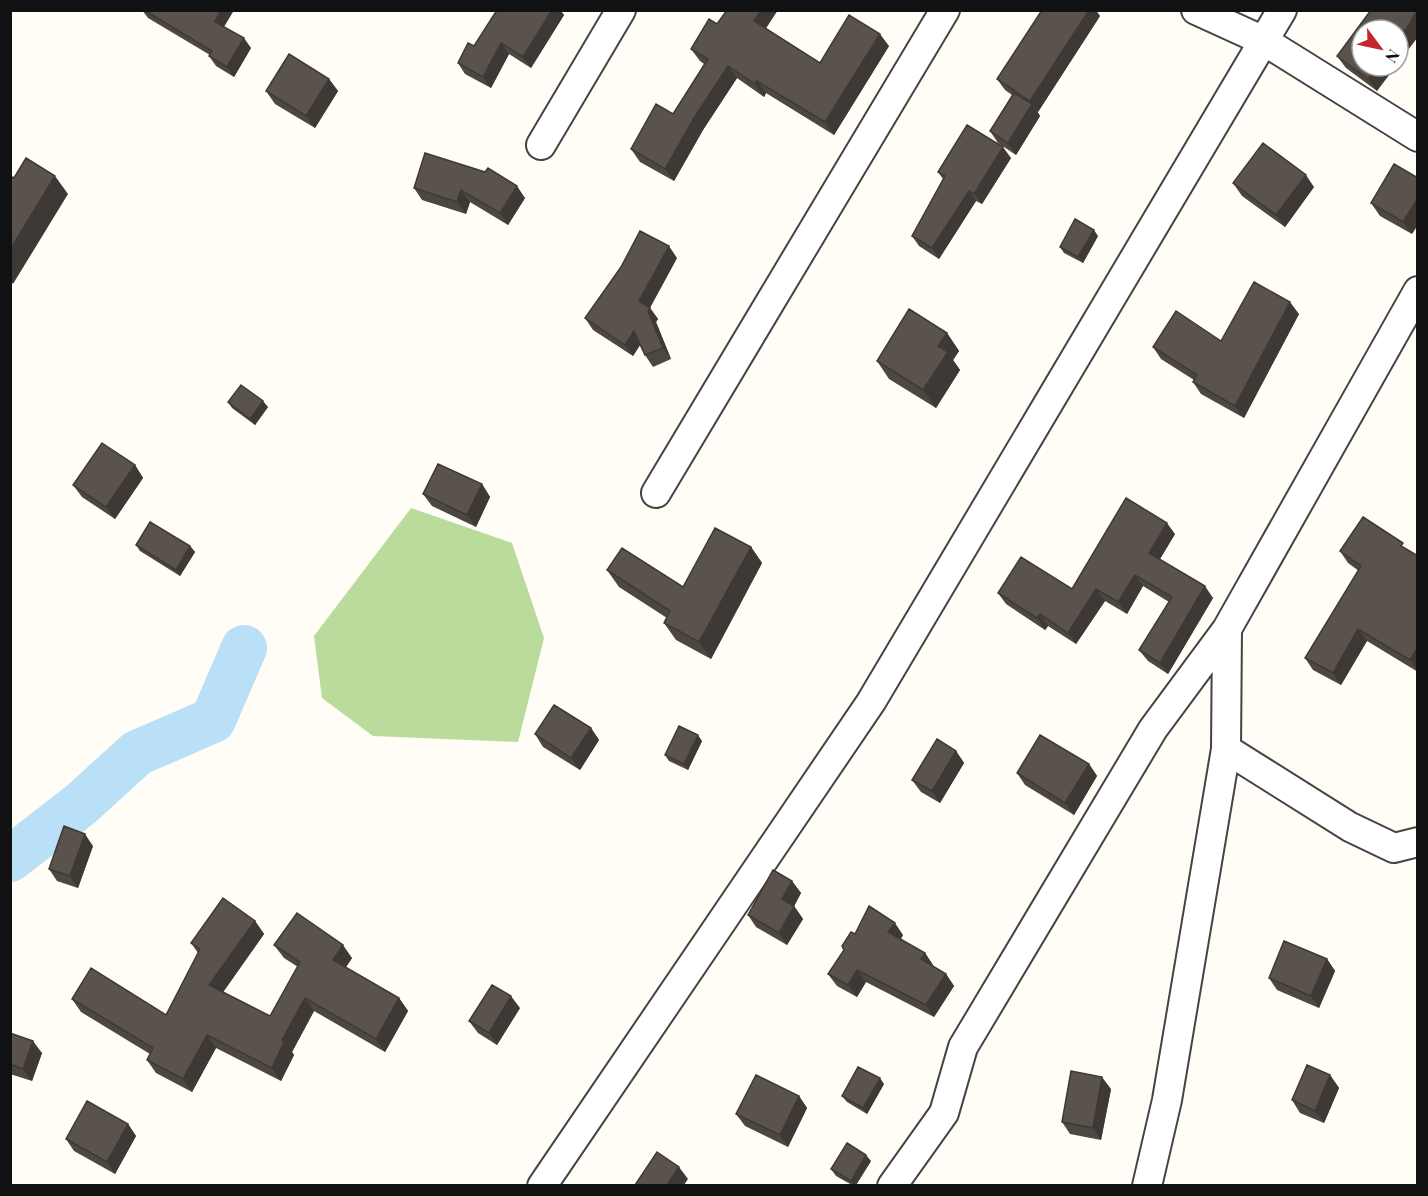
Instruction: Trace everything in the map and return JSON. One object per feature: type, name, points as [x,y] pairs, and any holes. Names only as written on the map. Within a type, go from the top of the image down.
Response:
[{"type":"street","points":[[541,145],[621,10]]},
{"type":"street","points":[[656,492],[945,10]]},
{"type":"street","points":[[1196,10],[1264,41],[1418,137]]},
{"type":"street","points":[[542,1185],[871,702],[1282,10]]},
{"type":"street","points":[[892,1185],[944,1113],[963,1047],[1153,729],[1227,629],[1418,291]]},
{"type":"street","points":[[1147,1185],[1167,1100],[1226,749],[1227,629]]},
{"type":"street","points":[[1226,749],[1350,827],[1394,848],[1418,842]]},
{"type":"green space","points":[[411,508],[512,543],[544,638],[518,742],[373,736],[322,698],[314,636]]},
{"type":"building","points":[[144,10],[221,10],[215,22],[244,38],[227,67],[209,56],[212,51]]},
{"type":"building","points":[[497,10],[552,10],[523,57],[501,43],[483,77],[458,63],[468,43],[474,46]]},
{"type":"building","points":[[727,10],[761,10],[754,21],[820,63],[849,15],[880,34],[825,122],[757,81],[755,84],[728,66],[694,118],[665,169],[631,149],[656,104],[673,114],[708,59],[691,49],[709,19],[717,24]]},
{"type":"building","points":[[1042,10],[1089,10],[1030,101],[997,79]]},
{"type":"building","points":[[1371,10],[1417,10],[1410,23],[1410,18],[1365,18]]},
{"type":"building","points":[[1350,38],[1350,66],[1337,56]]},
{"type":"building","points":[[289,54],[329,79],[306,116],[266,91]]},
{"type":"building","points":[[1014,93],[1032,104],[1008,143],[990,131]]},
{"type":"building","points":[[967,125],[1003,147],[974,194],[969,191],[932,248],[912,236],[945,176],[938,172]]},
{"type":"building","points":[[1263,143],[1306,175],[1276,215],[1233,183]]},
{"type":"building","points":[[425,153],[485,172],[488,168],[517,186],[500,213],[461,190],[457,202],[414,188]]},
{"type":"building","points":[[26,158],[55,176],[10,250],[10,176],[14,178]]},
{"type":"building","points":[[1394,164],[1418,178],[1418,198],[1403,222],[1371,203]]},
{"type":"building","points":[[1075,219],[1094,230],[1078,257],[1060,247]]},
{"type":"building","points":[[640,231],[669,246],[639,301],[650,308],[648,311],[663,348],[645,355],[634,331],[625,345],[585,318],[621,267]]},
{"type":"building","points":[[1254,282],[1290,302],[1235,406],[1193,382],[1197,375],[1153,347],[1176,311],[1221,341]]},
{"type":"building","points":[[909,309],[947,333],[938,346],[948,352],[923,390],[877,361]]},
{"type":"building","points":[[241,385],[263,401],[250,419],[228,402]]},
{"type":"building","points":[[102,443],[135,465],[106,507],[73,485]]},
{"type":"building","points":[[438,464],[482,484],[467,515],[423,494]]},
{"type":"building","points":[[1126,498],[1167,523],[1149,553],[1205,586],[1160,663],[1139,650],[1172,597],[1135,575],[1118,602],[1096,589],[1068,633],[1040,614],[1037,618],[998,593],[1021,557],[1072,589]]},
{"type":"building","points":[[1363,517],[1403,543],[1401,546],[1418,556],[1418,647],[1410,660],[1358,629],[1333,673],[1305,658],[1361,566],[1340,551]]},
{"type":"building","points":[[150,522],[190,546],[176,570],[136,545]]},
{"type":"building","points":[[715,528],[751,547],[699,642],[664,623],[670,611],[607,570],[622,548],[683,587]]},
{"type":"building","points":[[554,705],[591,728],[571,758],[535,734]]},
{"type":"building","points":[[679,726],[698,735],[684,764],[665,755]]},
{"type":"building","points":[[1040,735],[1089,764],[1065,803],[1017,773]]},
{"type":"building","points":[[937,739],[956,751],[932,791],[912,780]]},
{"type":"building","points":[[64,826],[85,834],[70,876],[49,869]]},
{"type":"building","points":[[773,870],[792,881],[782,899],[794,906],[779,933],[748,915]]},
{"type":"building","points":[[223,898],[255,921],[209,985],[270,1016],[300,962],[274,945],[297,913],[343,945],[333,960],[399,998],[376,1039],[305,998],[282,1040],[284,1042],[272,1068],[207,1035],[183,1079],[147,1060],[153,1048],[72,999],[91,968],[166,1015],[200,949],[191,943]]},
{"type":"building","points":[[869,906],[895,923],[888,932],[925,953],[921,959],[946,974],[926,1005],[857,970],[848,985],[828,974],[844,950],[842,946],[851,932],[855,934]]},
{"type":"building","points":[[1284,941],[1327,959],[1311,996],[1269,978]]},
{"type":"building","points":[[492,985],[511,996],[489,1033],[469,1021]]},
{"type":"building","points":[[10,1033],[33,1041],[23,1069],[10,1064]]},
{"type":"building","points":[[1307,1065],[1330,1075],[1315,1111],[1292,1100]]},
{"type":"building","points":[[858,1067],[880,1078],[863,1108],[842,1096]]},
{"type":"building","points":[[1071,1071],[1102,1077],[1093,1128],[1062,1122]]},
{"type":"building","points":[[756,1075],[799,1096],[780,1135],[736,1114]]},
{"type":"building","points":[[87,1101],[128,1124],[107,1162],[66,1139]]},
{"type":"building","points":[[847,1143],[866,1155],[851,1181],[831,1169]]},
{"type":"building","points":[[657,1152],[679,1167],[667,1185],[635,1185]]},
{"type":"waterway","points":[[10,859],[81,804],[137,753],[213,720],[244,648]]}]
